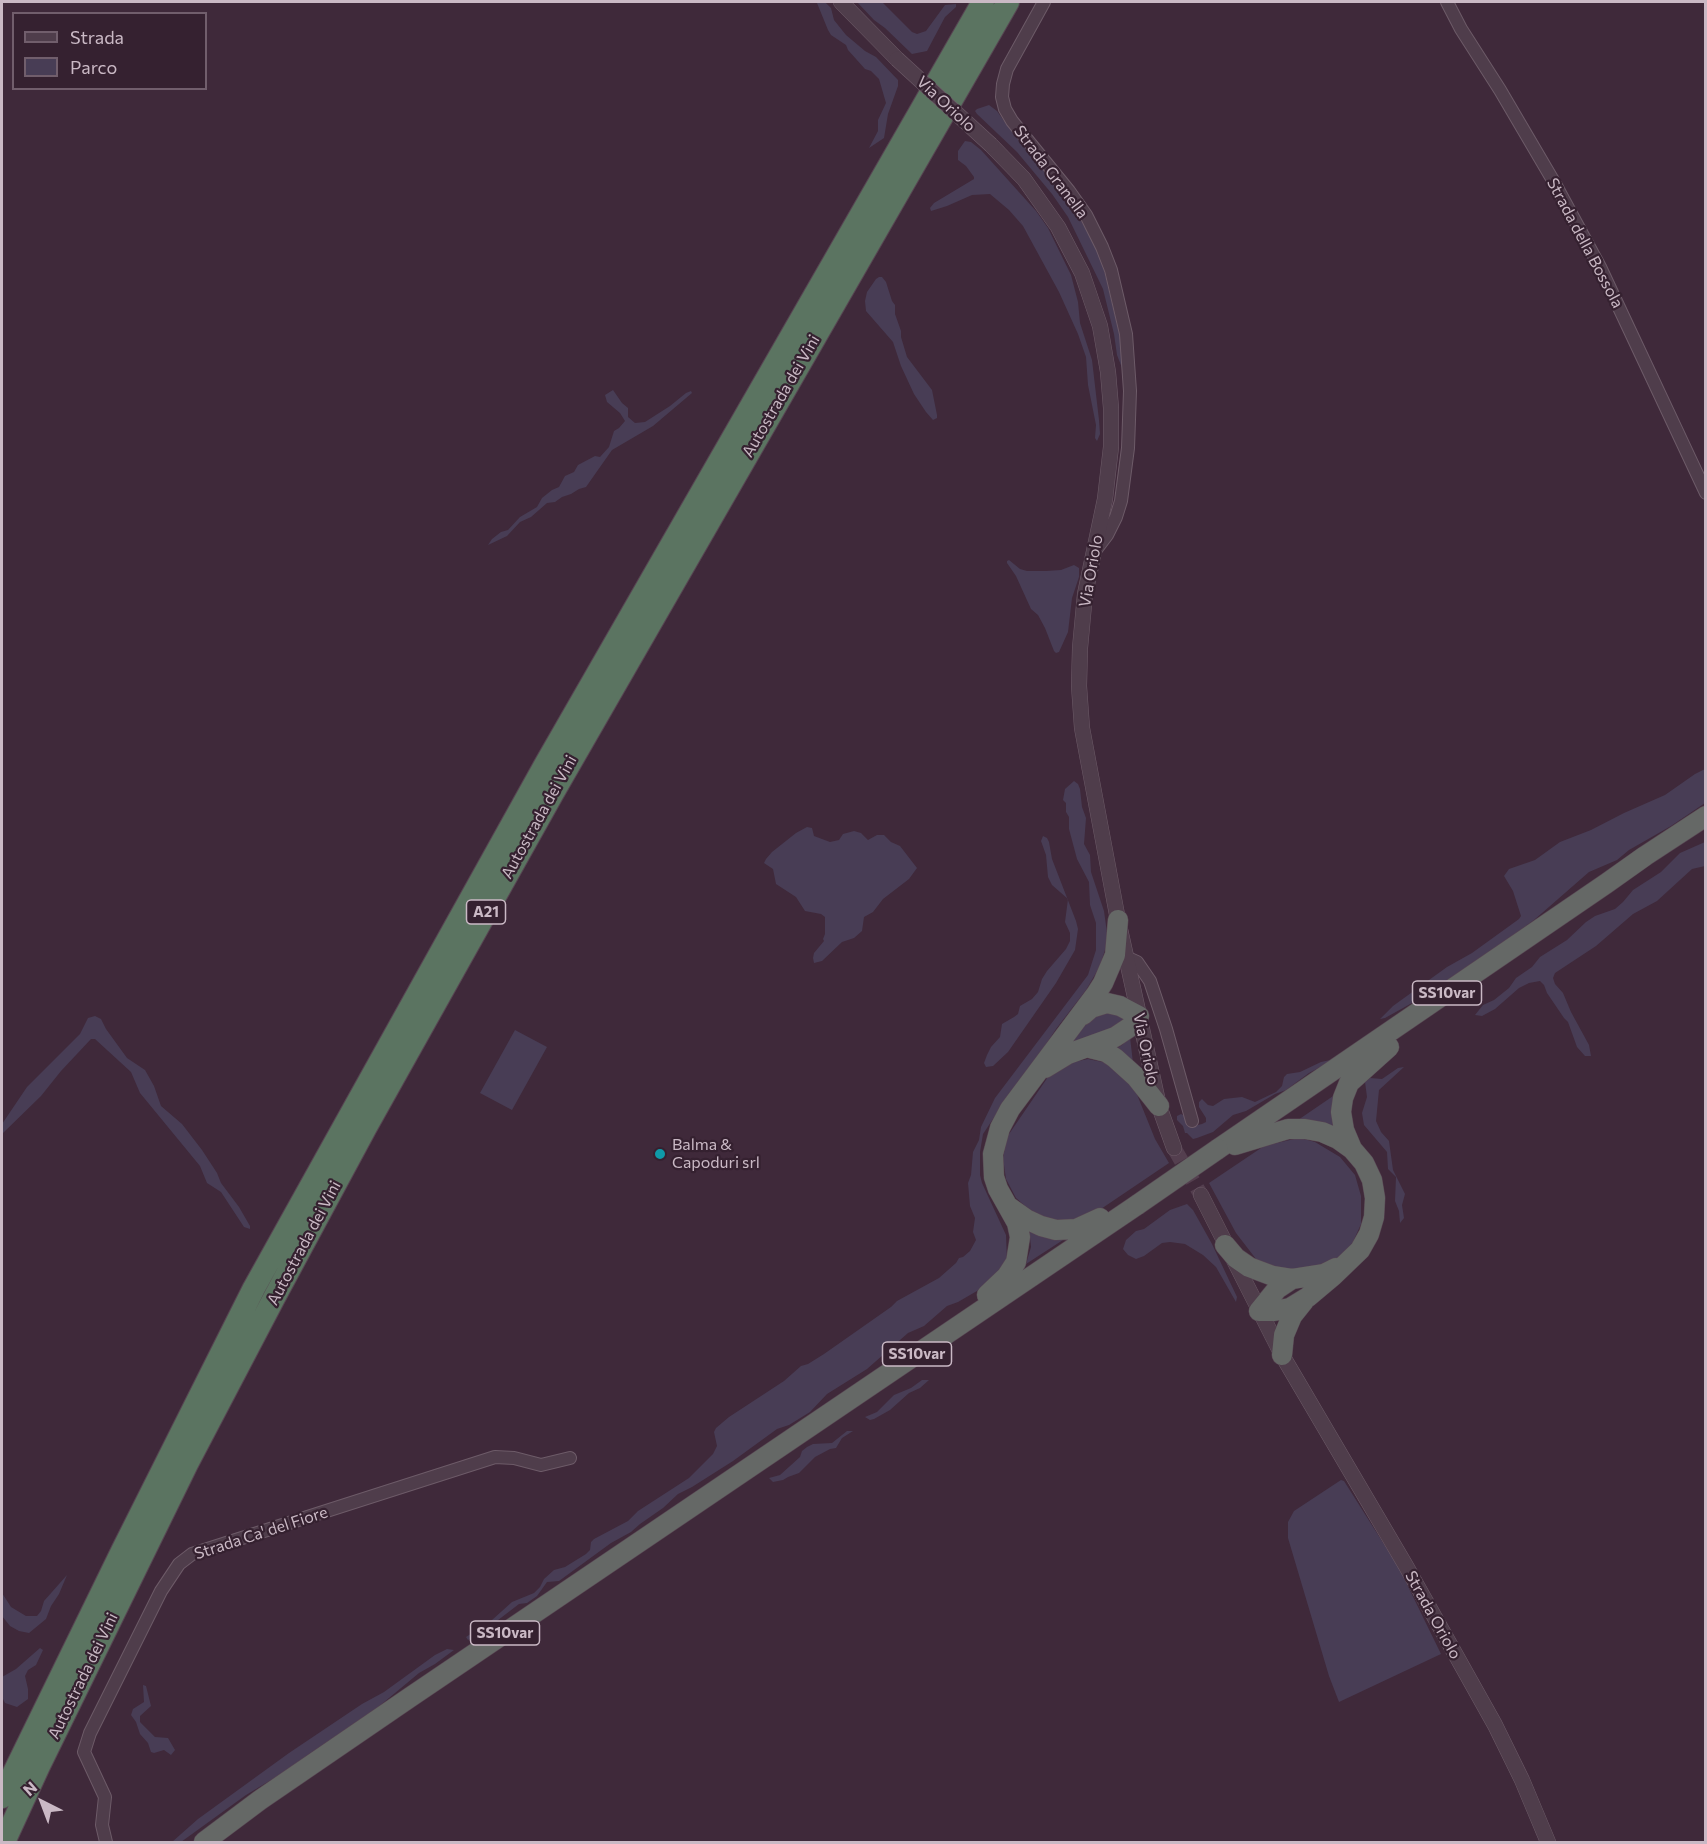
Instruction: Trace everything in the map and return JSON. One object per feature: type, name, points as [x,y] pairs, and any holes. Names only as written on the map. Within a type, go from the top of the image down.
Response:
[{"type":"highway","name":"Autostrada dei Vini","points":[[2,1797],[122,1551],[266,1268],[546,763],[983,2]]},
{"type":"highway","name":"Autostrada dei Vini","points":[[4,1842],[187,1464],[366,1127],[553,793],[1008,2]]},
{"type":"highway","name":"SS10var","points":[[204,1842],[260,1800],[409,1698],[1218,1149],[1246,1136],[1393,1030],[1706,816]]},
{"type":"highway","points":[[975,1315],[982,1298],[1007,1276],[1016,1262],[1020,1237],[1017,1224],[994,1177],[995,1142],[1004,1119],[1096,994],[1109,972],[1116,949],[1119,920]]},
{"type":"highway","points":[[1032,1080],[1062,1057],[1090,1048],[1123,1033],[1139,1016],[1120,1006],[1107,1003],[1091,1008],[1077,1020]]},
{"type":"highway","points":[[1352,1149],[1344,1130],[1341,1112],[1343,1098],[1349,1083],[1389,1047],[1393,1030]]},
{"type":"highway","points":[[1090,1048],[1106,1052],[1115,1058],[1136,1077],[1159,1106]]},
{"type":"highway","points":[[1246,1136],[1288,1129],[1305,1129],[1322,1132],[1338,1139],[1352,1149],[1364,1163],[1372,1180],[1375,1198],[1374,1216],[1369,1234],[1360,1250],[1308,1297],[1292,1316],[1284,1335],[1282,1355]]},
{"type":"highway","points":[[1007,1205],[1026,1219],[1056,1230],[1076,1229],[1137,1205]]},
{"type":"highway","points":[[1225,1245],[1248,1267],[1263,1273],[1292,1279],[1324,1274],[1347,1263]]},
{"type":"highway","points":[[1259,1311],[1277,1289],[1292,1279]]},
{"type":"highway","points":[[1259,1311],[1290,1308],[1308,1297]]},
{"type":"street","name":"Via Oriolo","points":[[841,2],[897,59],[991,145],[1024,179],[1058,227],[1082,273],[1100,326],[1108,372],[1111,447],[1105,499],[1085,594],[1079,686],[1082,728],[1126,957],[1159,1106],[1174,1148]]},
{"type":"street","name":"Strada Granella","points":[[1044,2],[1007,69],[1002,97],[1005,109],[1012,121],[1086,215],[1111,270],[1126,334],[1130,391],[1128,448],[1121,501],[1107,535],[1092,556]]},
{"type":"street","name":"Strada della Bossola","points":[[1447,2],[1542,162],[1600,267],[1706,493]]},
{"type":"street","points":[[1126,957],[1137,962],[1150,981],[1192,1121]]},
{"type":"street","points":[[1201,1195],[1282,1355]]},
{"type":"street","name":"Strada Oriolo","points":[[1282,1355],[1407,1566],[1494,1725],[1522,1780],[1548,1842]]},
{"type":"street","name":"Strada Ca' del Fiore","points":[[106,1842],[102,1825],[105,1797],[84,1752],[90,1733],[161,1592],[179,1564],[192,1554],[495,1457],[514,1458],[541,1464],[570,1458]]},
{"type":"green space","points":[[814,2],[825,2],[831,8],[834,20],[846,35],[876,57],[898,80],[884,138],[869,148],[878,131],[878,120],[886,103],[879,79],[871,71],[865,69],[846,45],[831,35],[817,3]]},
{"type":"green space","points":[[857,2],[882,2],[912,32],[917,34],[926,31],[945,5],[956,4],[956,7],[945,17],[927,51],[912,54]]},
{"type":"green space","points":[[989,105],[997,111],[1050,173],[1054,183],[1092,238],[1101,257],[1120,337],[1126,375],[1124,407],[1124,373],[1117,355],[1103,289],[1068,217],[1052,194],[1017,152],[975,111]]},
{"type":"green space","points":[[965,141],[971,142],[981,150],[1036,211],[1048,228],[1071,275],[1078,302],[1080,323],[1092,360],[1100,434],[1097,441],[1086,357],[1059,292],[1023,226],[990,194],[972,195],[931,211],[930,208],[934,203],[974,179],[966,166],[958,160],[958,151]]},
{"type":"green space","points":[[879,277],[886,282],[895,305],[895,314],[907,357],[932,390],[937,415],[937,418],[933,420],[914,394],[893,342],[866,311],[867,292]]},
{"type":"green space","points":[[613,390],[628,408],[628,417],[635,423],[645,422],[686,393],[691,391],[692,393],[653,426],[612,450],[586,487],[555,502],[547,503],[531,517],[520,522],[507,536],[488,545],[501,532],[508,530],[520,517],[537,507],[542,498],[559,487],[565,476],[574,472],[578,465],[595,456],[600,457],[609,447],[614,431],[625,421],[620,413],[607,402],[605,395]]},
{"type":"green space","points":[[1009,560],[1020,569],[1027,571],[1061,570],[1074,565],[1079,568],[1079,577],[1072,598],[1068,632],[1059,652],[1054,651],[1038,615],[1031,609],[1016,576],[1007,563]]},
{"type":"green space","points":[[1705,769],[1705,803],[1629,850],[1617,860],[1589,872],[1534,920],[1476,963],[1421,998],[1380,1019],[1393,1006],[1447,967],[1472,953],[1519,919],[1521,916],[1513,891],[1504,876],[1509,869],[1535,860],[1560,842],[1665,795]]},
{"type":"green space","points":[[1074,781],[1080,789],[1086,818],[1084,844],[1090,855],[1091,872],[1104,911],[1108,940],[1100,966],[1086,990],[1017,1083],[983,1134],[980,1175],[1006,1235],[1007,1261],[989,1284],[947,1306],[924,1326],[908,1333],[867,1369],[827,1394],[810,1412],[789,1425],[777,1429],[733,1461],[678,1494],[631,1532],[611,1543],[559,1581],[547,1582],[537,1596],[527,1603],[519,1604],[476,1637],[468,1640],[466,1637],[492,1620],[512,1602],[534,1593],[554,1570],[565,1567],[586,1554],[594,1539],[628,1521],[638,1511],[689,1478],[713,1454],[717,1446],[714,1432],[729,1417],[784,1381],[801,1366],[824,1354],[897,1301],[939,1278],[959,1258],[970,1251],[976,1240],[973,1232],[975,1218],[970,1206],[968,1183],[973,1152],[979,1140],[981,1127],[995,1098],[1088,975],[1096,950],[1096,923],[1090,905],[1089,882],[1077,859],[1069,829],[1066,803],[1063,800],[1065,789]]},
{"type":"green space","points":[[807,827],[812,828],[814,836],[830,842],[839,840],[843,834],[854,831],[861,833],[868,840],[877,835],[884,835],[891,842],[900,846],[917,868],[909,879],[883,899],[873,912],[864,917],[862,931],[854,938],[842,942],[822,961],[814,963],[814,953],[824,941],[825,917],[805,911],[796,897],[776,884],[773,869],[764,863],[772,852]]},
{"type":"green space","points":[[1043,836],[1049,842],[1052,859],[1067,898],[1052,885],[1048,877],[1046,855],[1041,841]]},
{"type":"green space","points":[[1705,842],[1705,866],[1692,869],[1657,901],[1633,914],[1596,946],[1555,973],[1553,978],[1555,984],[1563,993],[1589,1045],[1591,1056],[1585,1056],[1577,1047],[1568,1022],[1540,981],[1519,988],[1495,1009],[1482,1016],[1475,1015],[1483,1005],[1494,1000],[1509,988],[1516,978],[1532,967],[1540,957],[1567,940],[1586,922],[1615,909],[1633,890],[1661,872],[1680,853]]},
{"type":"green space","points":[[1068,900],[1078,929],[1075,950],[1056,983],[1008,1052],[993,1066],[986,1067],[984,1063],[991,1047],[1000,1037],[1002,1024],[1018,1014],[1020,1006],[1032,999],[1038,992],[1047,971],[1070,941],[1070,933],[1065,922]]},
{"type":"green space","points":[[1100,1014],[1112,1014],[1127,1019],[1114,1031],[1068,1048],[1087,1022]]},
{"type":"green space","points":[[95,1016],[101,1019],[127,1058],[145,1070],[161,1106],[182,1124],[202,1150],[221,1183],[239,1207],[250,1229],[244,1227],[221,1192],[207,1183],[200,1166],[140,1093],[131,1072],[95,1039],[91,1039],[41,1096],[2,1134],[2,1124],[27,1087],[80,1034],[88,1018]]},
{"type":"green space","points":[[515,1030],[547,1047],[512,1110],[480,1093]]},
{"type":"green space","points":[[1130,1037],[1133,1063],[1114,1050]]},
{"type":"green space","points":[[1088,1059],[1107,1063],[1134,1087],[1155,1139],[1169,1163],[1098,1211],[1077,1220],[1054,1221],[1033,1213],[1016,1198],[1006,1179],[1003,1158],[1007,1137],[1050,1074],[1068,1063]]},
{"type":"green space","points":[[1335,1059],[1309,1073],[1286,1090],[1246,1111],[1233,1115],[1213,1132],[1193,1139],[1185,1133],[1183,1126],[1177,1120],[1177,1116],[1181,1114],[1185,1116],[1189,1127],[1202,1124],[1206,1122],[1206,1118],[1199,1107],[1202,1099],[1208,1105],[1213,1106],[1224,1099],[1242,1097],[1255,1102],[1276,1092],[1282,1086],[1287,1074],[1300,1072],[1321,1062]]},
{"type":"green space","points":[[1404,1067],[1379,1090],[1376,1121],[1381,1132],[1389,1141],[1393,1170],[1405,1194],[1402,1205],[1404,1218],[1400,1223],[1395,1201],[1396,1177],[1388,1169],[1387,1152],[1364,1125],[1362,1113],[1367,1097],[1365,1082],[1370,1078],[1382,1079],[1398,1068]]},
{"type":"green space","points":[[1339,1092],[1341,1134],[1298,1120]]},
{"type":"green space","points":[[1294,1139],[1315,1142],[1340,1157],[1355,1175],[1361,1196],[1361,1224],[1345,1253],[1339,1258],[1299,1274],[1261,1263],[1256,1259],[1236,1233],[1209,1183],[1264,1146]]},
{"type":"green space","points":[[1187,1204],[1193,1210],[1212,1244],[1237,1297],[1236,1302],[1216,1267],[1203,1255],[1185,1244],[1162,1243],[1136,1259],[1123,1249],[1126,1240],[1136,1231],[1144,1229],[1170,1210]]},
{"type":"green space","points":[[1029,1228],[1047,1237],[1063,1240],[1026,1264],[1031,1247]]},
{"type":"green space","points":[[922,1380],[929,1380],[920,1388],[909,1393],[890,1410],[874,1419],[870,1420],[865,1417],[877,1412],[894,1395],[911,1388]]},
{"type":"green space","points":[[847,1431],[853,1431],[842,1438],[836,1448],[815,1457],[799,1473],[773,1482],[769,1478],[780,1475],[800,1457],[802,1451],[807,1447],[813,1444],[832,1443]]},
{"type":"green space","points":[[1341,1480],[1344,1481],[1399,1568],[1441,1654],[1339,1702],[1329,1676],[1288,1538],[1288,1522],[1294,1511]]},
{"type":"green space","points":[[67,1575],[46,1619],[29,1633],[10,1626],[2,1616],[2,1593],[11,1607],[26,1616],[37,1616],[44,1601]]},
{"type":"green space","points":[[40,1648],[43,1650],[36,1665],[28,1670],[25,1676],[28,1699],[17,1707],[5,1703],[2,1697],[2,1677],[16,1669]]},
{"type":"green space","points":[[447,1649],[454,1650],[419,1673],[371,1713],[291,1768],[246,1795],[181,1842],[172,1842],[198,1819],[289,1753]]},
{"type":"green space","points":[[143,1685],[146,1686],[151,1706],[140,1716],[140,1722],[155,1737],[168,1738],[175,1750],[171,1755],[164,1750],[151,1752],[131,1715],[133,1709],[144,1702]]},
{"type":"tunnel","points":[[1174,1148],[1201,1195]]},
{"type":"place","name":"Balma & Capoduri srl","points":[[660,1154]]}]
